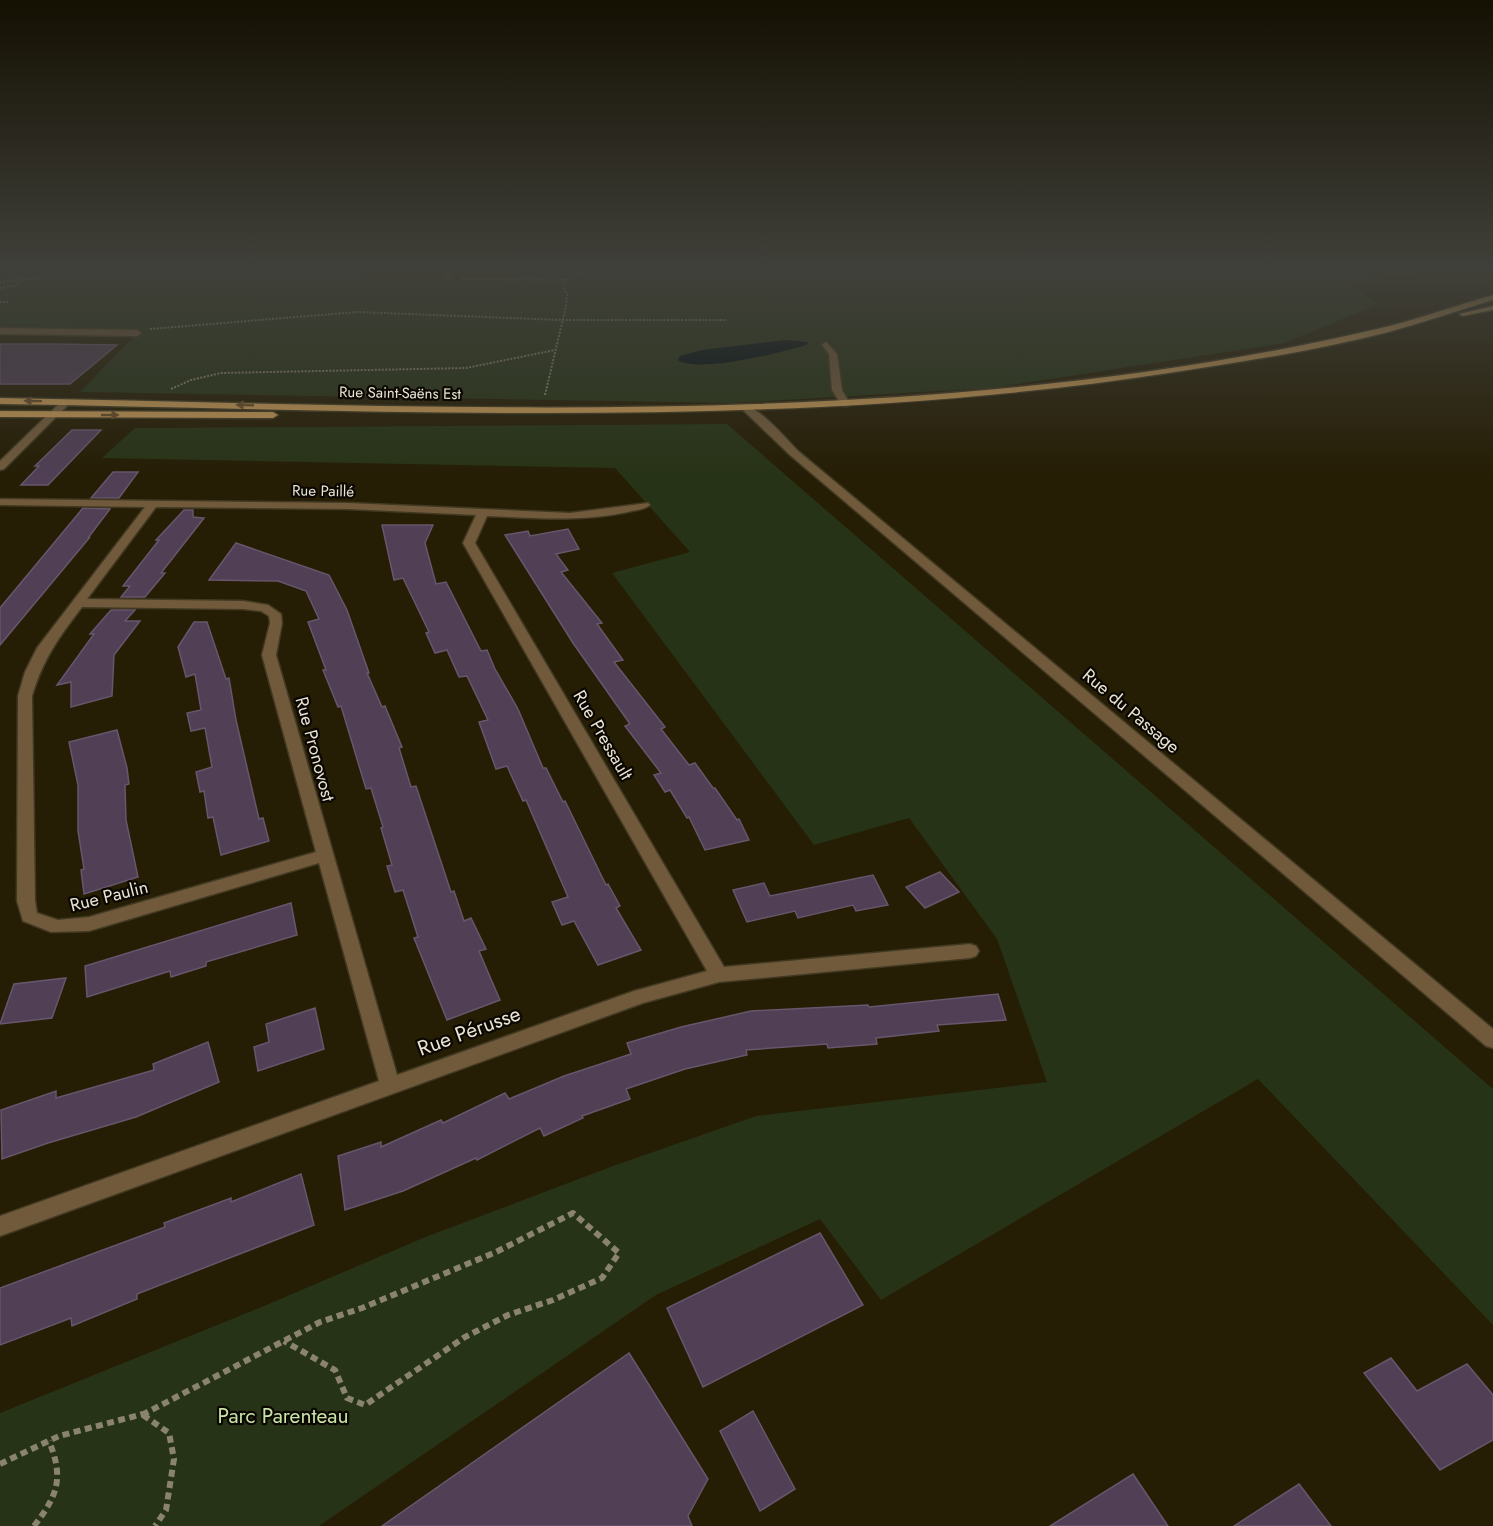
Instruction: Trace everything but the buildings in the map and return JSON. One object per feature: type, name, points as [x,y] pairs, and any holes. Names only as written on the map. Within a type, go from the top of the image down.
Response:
[{"type":"main road","points":[[471,410],[746,408],[988,394],[1130,377],[1313,346],[1350,337]]},
{"type":"main road","name":"Rue Saint-Saëns Est","points":[[0,401],[471,410]]},
{"type":"main road","name":"Rue Saint-Saëns Est","points":[[0,414],[247,416],[471,410]]},
{"type":"street","points":[[826,345],[833,354],[837,390],[845,404]]},
{"type":"street","points":[[0,467],[66,402]]},
{"type":"street","name":"Rue du Passage","points":[[746,408],[762,420],[794,453],[1493,1040]]},
{"type":"street","name":"Rue Paillé","points":[[0,502],[348,506],[570,516],[611,512],[644,505]]},
{"type":"street","name":"Rue Paulin","points":[[153,504],[44,648],[32,672],[26,696],[26,901],[29,916],[44,926],[66,927],[89,924],[324,856]]},
{"type":"street","name":"Rue Pressault","points":[[483,513],[469,543],[719,975]]},
{"type":"street","name":"Rue Pronovost","points":[[77,603],[243,605],[264,608],[275,614],[276,623],[269,655],[390,1085]]},
{"type":"street","name":"Rue Pérusse","points":[[0,1226],[641,996],[719,975],[782,966],[970,951]]},
{"type":"path","points":[[541,410],[551,376],[558,337]]},
{"type":"path","points":[[154,403],[180,384],[221,373],[465,368],[555,350]]},
{"type":"path","points":[[0,1464],[59,1436],[142,1415],[320,1322],[362,1308],[496,1252],[573,1213],[619,1253],[602,1278],[553,1300],[508,1315],[465,1337],[365,1405],[347,1398],[335,1370],[284,1341]]},
{"type":"path","points":[[142,1415],[169,1432],[174,1459],[166,1510],[155,1526]]},
{"type":"path","points":[[34,1526],[48,1509],[60,1485],[58,1460],[49,1441]]},
{"type":"green space","points":[[133,337],[1299,337],[1285,343],[991,388],[732,403],[80,392]]},
{"type":"green space","name":"Parc Parenteau","points":[[727,424],[1493,1089],[1493,1325],[1258,1079],[881,1300],[820,1219],[656,1295],[319,1526],[0,1526],[0,1413],[264,1306],[423,1238],[613,1166],[756,1116],[1047,1082],[997,939],[909,818],[814,845],[612,573],[690,552],[615,468],[102,458],[135,428]]},
{"type":"shaded area","points":[[785,340],[808,342],[807,345],[779,352],[721,363],[688,364],[678,360],[680,356],[702,350]]}]
